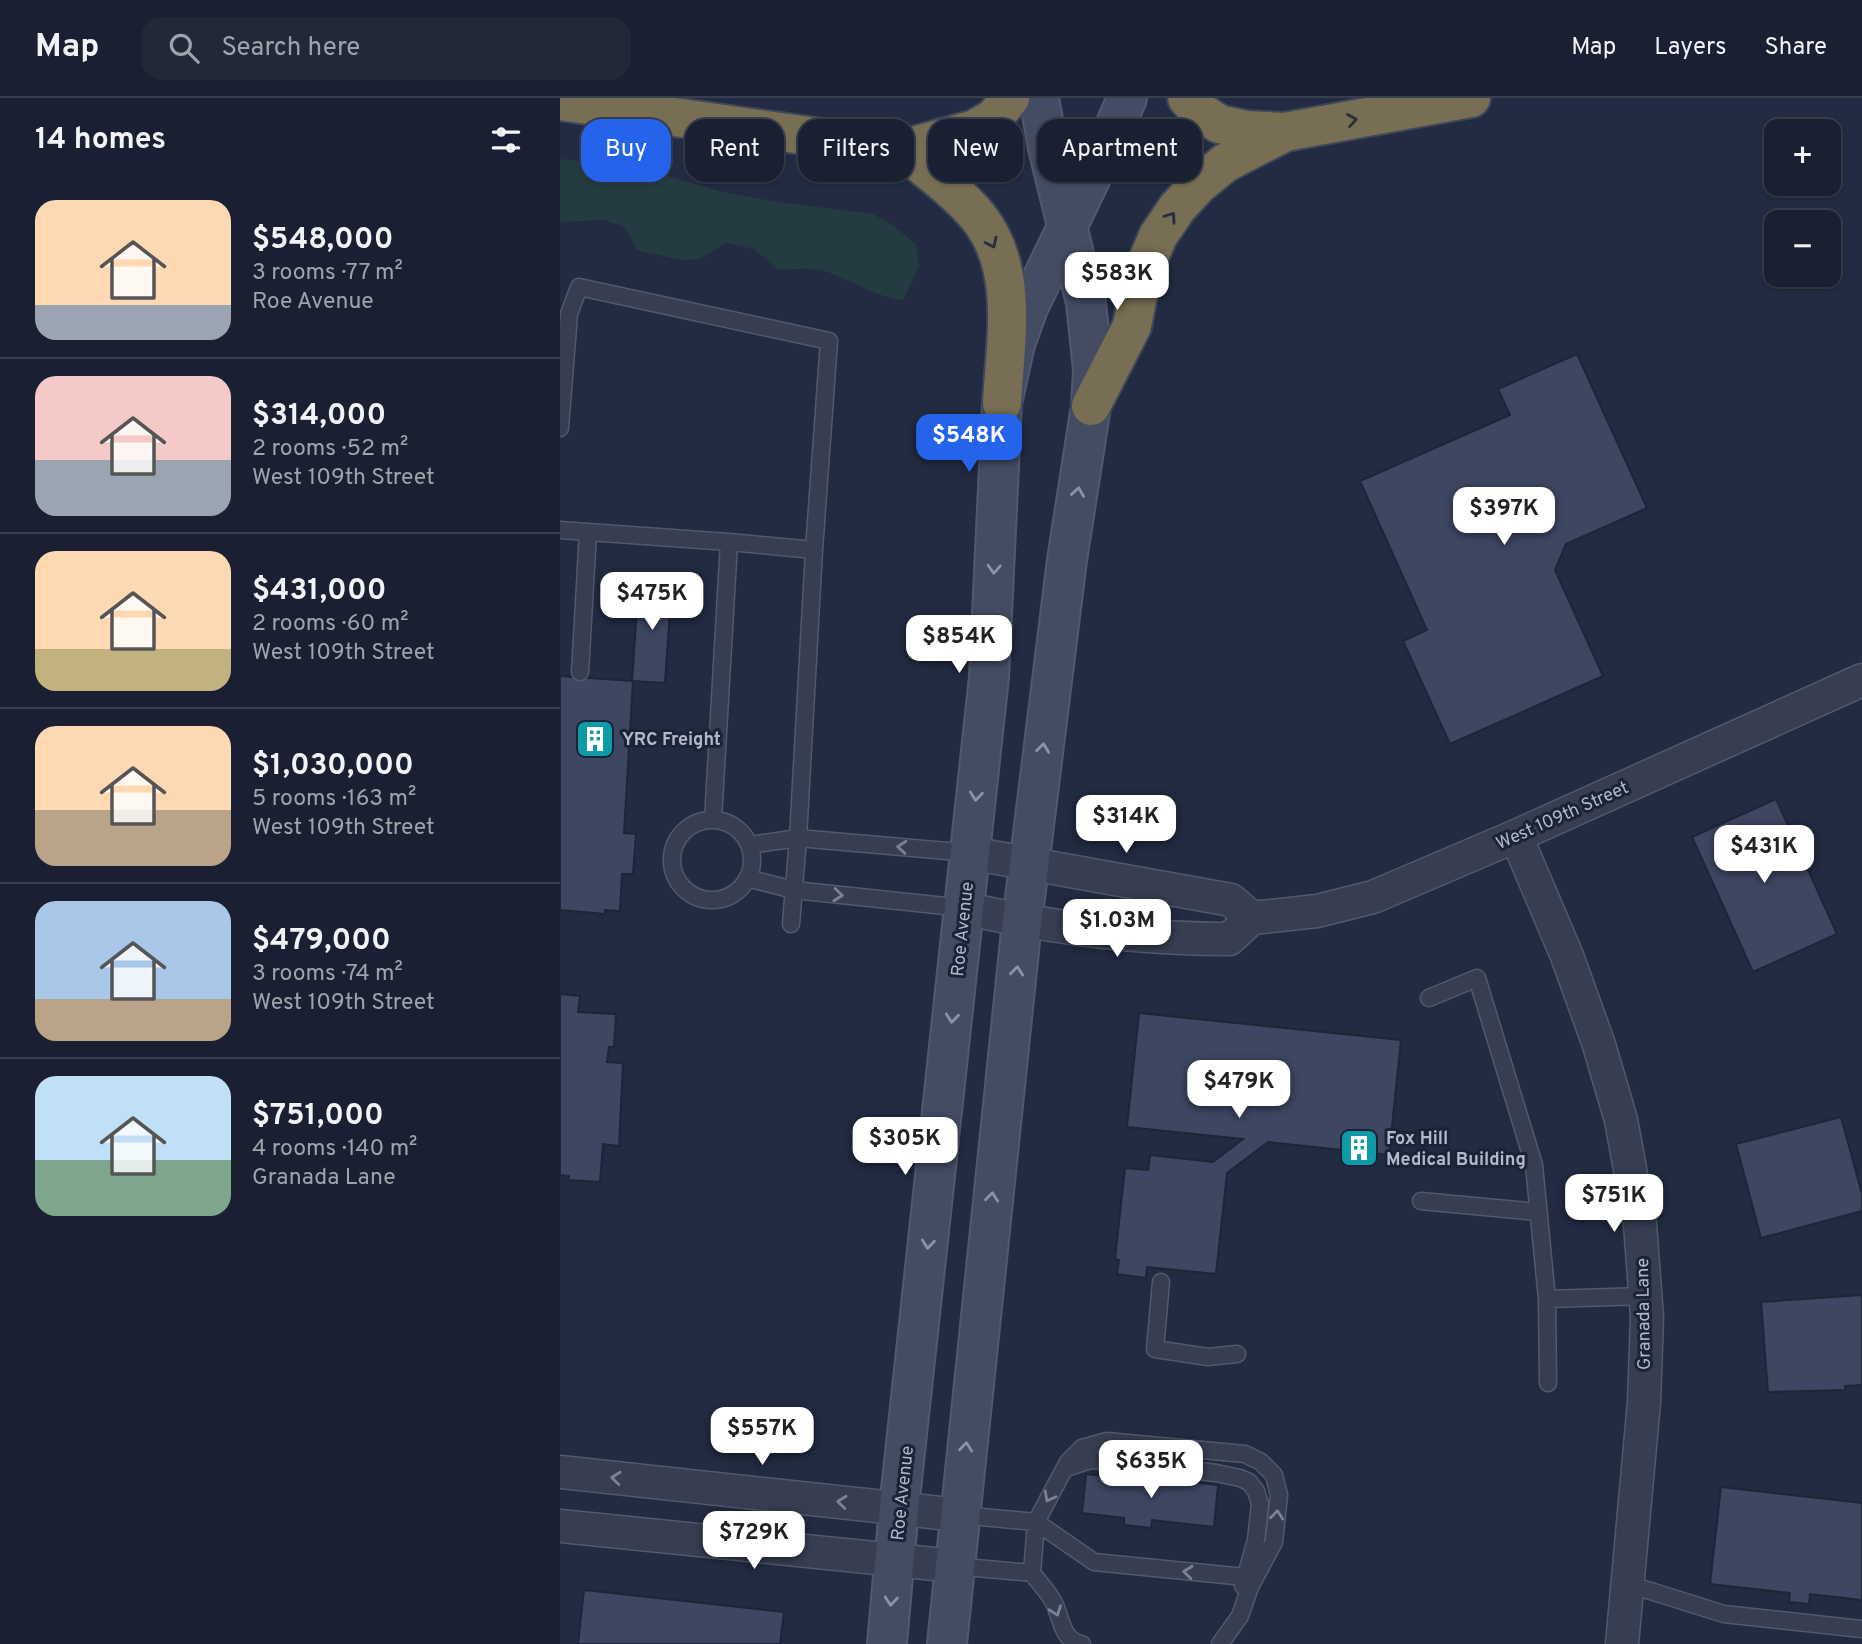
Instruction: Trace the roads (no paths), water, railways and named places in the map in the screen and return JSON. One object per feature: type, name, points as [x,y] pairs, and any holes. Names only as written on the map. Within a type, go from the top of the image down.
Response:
[{"type":"highway","points":[[914,146],[975,129],[994,118],[1010,98]]},
{"type":"highway","points":[[1187,98],[1199,111],[1219,124],[1247,130],[1285,132],[1471,98]]},
{"type":"highway","points":[[560,101],[798,134]]},
{"type":"highway","points":[[1091,406],[1132,326],[1142,274],[1158,236],[1177,208],[1198,185],[1225,163],[1285,132]]},
{"type":"highway","points":[[914,159],[980,219],[994,245],[1004,274],[1007,299],[1002,403]]},
{"type":"main road","points":[[947,1644],[1028,865],[1067,560],[1091,406],[1093,370],[1086,303],[1048,148],[1039,98]]},
{"type":"main road","name":"Roe Avenue","points":[[887,1644],[899,1508],[989,677],[1002,403],[1015,344],[1024,320],[1127,98]]},
{"type":"street","name":"West 109th Street","points":[[964,908],[1022,922],[1180,939],[1229,939],[1252,919],[1317,911],[1373,897],[1516,836],[1862,680]]},
{"type":"street","name":"Granada Lane","points":[[1516,836],[1584,998],[1617,1108],[1640,1224],[1647,1317],[1644,1402],[1622,1644]]},
{"type":"street","points":[[970,853],[1231,900],[1252,919]]},
{"type":"street","points":[[560,1472],[959,1515]]},
{"type":"street","points":[[560,1526],[954,1566]]},
{"type":"lane","points":[[560,428],[564,312],[579,287],[829,341],[814,551],[799,838],[791,924]]},
{"type":"lane","points":[[560,530],[814,551]]},
{"type":"lane","points":[[580,673],[588,532]]},
{"type":"lane","points":[[713,820],[729,542]]},
{"type":"lane","points":[[713,820],[733,826],[743,834],[750,845],[752,858],[747,878],[736,892],[724,898],[711,900],[686,891],[672,868],[676,842],[684,831],[695,824],[713,820]]},
{"type":"lane","points":[[750,845],[799,838],[970,853]]},
{"type":"lane","points":[[747,878],[794,890],[964,908]]},
{"type":"lane","points":[[1429,998],[1477,978],[1534,1165],[1547,1299],[1548,1383]]},
{"type":"lane","points":[[1421,1201],[1538,1212]]},
{"type":"lane","points":[[1161,1282],[1154,1349],[1208,1357],[1237,1354]]},
{"type":"lane","points":[[1547,1299],[1645,1296]]},
{"type":"lane","points":[[1082,1644],[1062,1630],[1055,1604],[1032,1573],[1036,1522],[1068,1462],[1082,1448],[1107,1441],[1245,1454],[1261,1462],[1274,1475],[1279,1495],[1274,1542],[1231,1616],[1208,1644]]},
{"type":"lane","points":[[1065,1468],[1091,1460],[1216,1473],[1240,1478],[1256,1491],[1260,1504],[1251,1578],[1240,1616],[1220,1644]]},
{"type":"lane","points":[[959,1515],[1036,1522],[1094,1562],[1251,1578]]},
{"type":"lane","points":[[954,1566],[1032,1573]]},
{"type":"lane","points":[[1628,1584],[1724,1614],[1862,1629]]},
{"type":"place","name":"YRC Freight","points":[[595,739]]},
{"type":"place","name":"Fox Hill Medical Building","points":[[1359,1148]]}]
